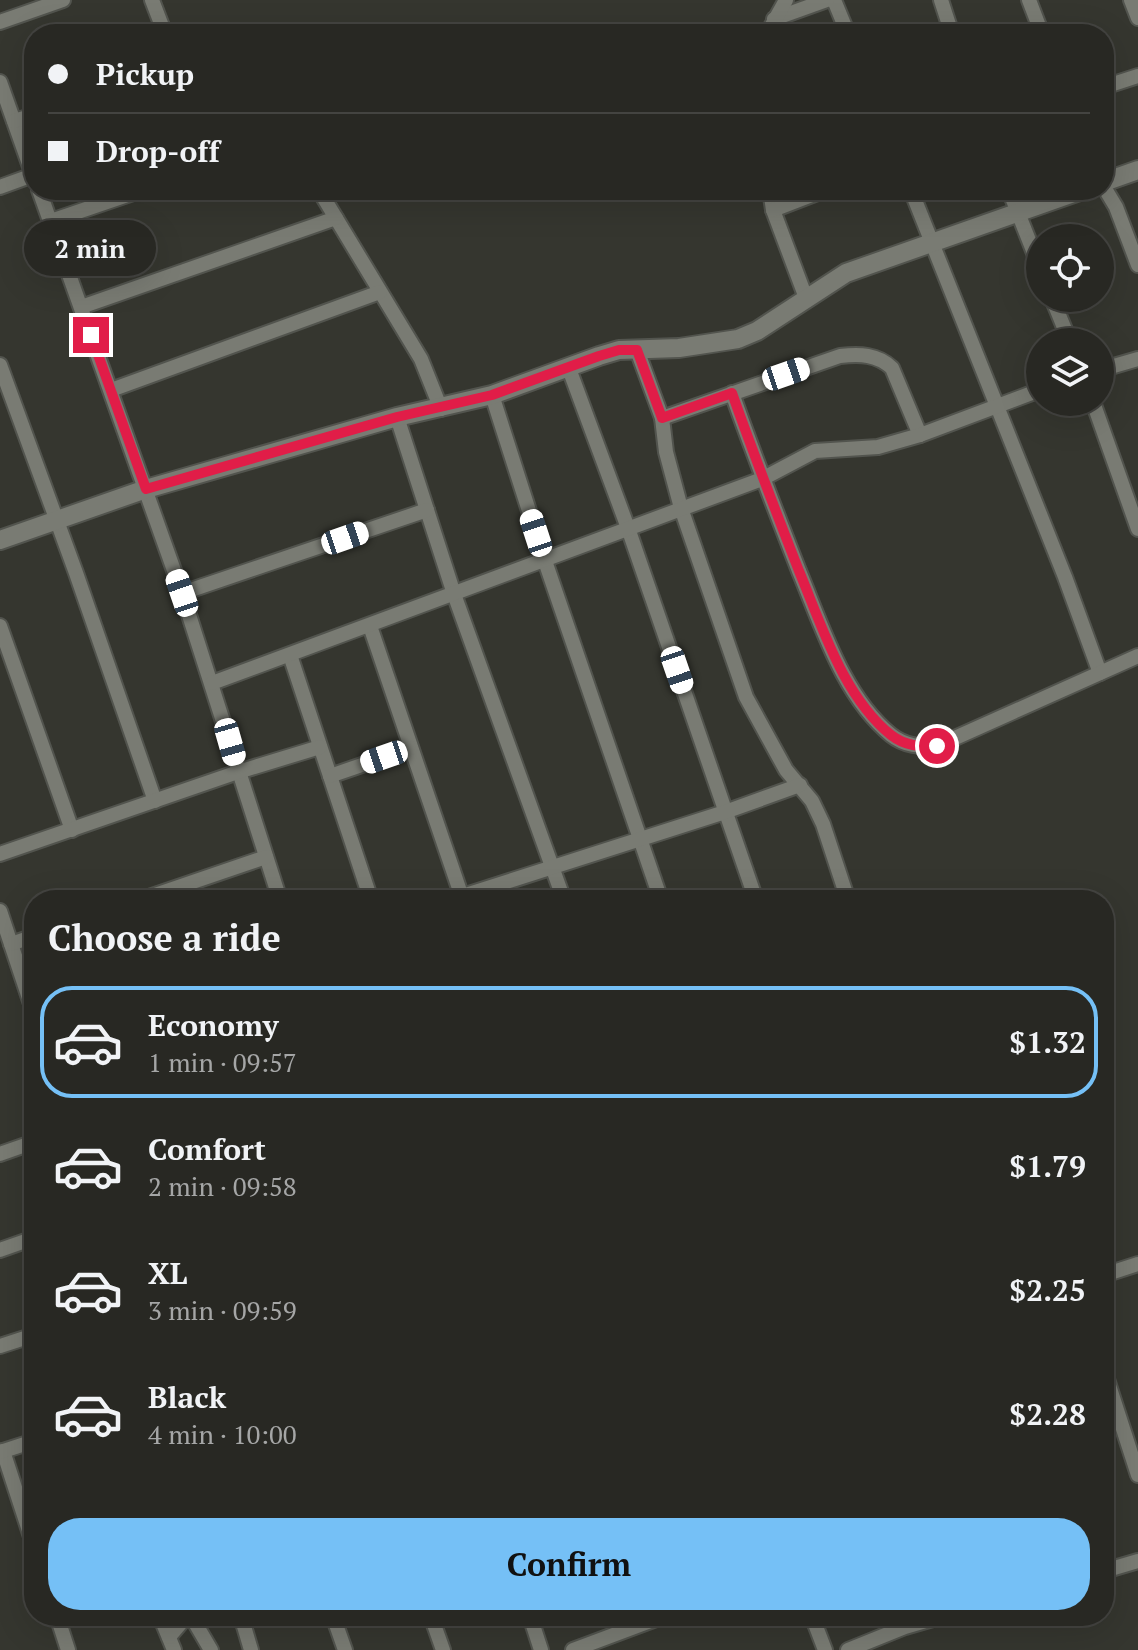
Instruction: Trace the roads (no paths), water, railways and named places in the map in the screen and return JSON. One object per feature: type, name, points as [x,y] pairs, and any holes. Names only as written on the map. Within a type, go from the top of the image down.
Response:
[{"type":"street","points":[[0,22],[63,0]]},
{"type":"street","points":[[152,0],[161,24]]},
{"type":"street","points":[[772,24],[786,0]]},
{"type":"street","points":[[774,19],[827,0]]},
{"type":"street","points":[[834,0],[844,24]]},
{"type":"street","points":[[941,0],[949,24]]},
{"type":"street","points":[[1029,0],[1038,24]]},
{"type":"street","points":[[1131,0],[1138,18]]},
{"type":"street","points":[[1114,84],[1138,76]]},
{"type":"street","points":[[0,82],[24,150]]},
{"type":"street","points":[[14,121],[24,118]]},
{"type":"street","points":[[1114,181],[1138,170]]},
{"type":"street","points":[[0,187],[24,179]]},
{"type":"street","points":[[43,200],[182,593],[277,890]]},
{"type":"street","points":[[51,221],[113,200]]},
{"type":"street","points":[[325,200],[421,359],[441,409]]},
{"type":"street","points":[[772,200],[806,298]]},
{"type":"street","points":[[773,210],[799,200]]},
{"type":"street","points":[[915,200],[1065,577],[1100,673]]},
{"type":"street","points":[[1013,200],[1026,233]]},
{"type":"street","points":[[0,540],[146,489],[397,417],[492,395],[619,350],[679,348],[738,339],[757,331],[846,273],[1054,200]]},
{"type":"street","points":[[1112,200],[1138,265]]},
{"type":"street","points":[[81,307],[336,218]]},
{"type":"street","points":[[111,390],[380,292]]},
{"type":"street","points":[[637,350],[662,418],[666,452],[681,508],[746,697],[786,770],[812,801],[845,890]]},
{"type":"street","points":[[662,418],[840,356],[857,354],[875,357],[892,368],[920,435]]},
{"type":"street","points":[[1114,366],[1138,359]]},
{"type":"street","points":[[0,365],[155,801]]},
{"type":"street","points":[[568,366],[628,528],[752,890]]},
{"type":"street","points":[[732,393],[762,479],[835,660],[871,714],[893,737],[915,748],[937,746],[1138,656]]},
{"type":"street","points":[[212,683],[762,479],[815,451],[878,447],[920,435],[1026,394]]},
{"type":"street","points":[[492,395],[658,890]]},
{"type":"street","points":[[1098,416],[1138,529]]},
{"type":"street","points":[[397,417],[454,594],[561,890]]},
{"type":"street","points":[[182,593],[427,510]]},
{"type":"street","points":[[0,626],[72,830]]},
{"type":"street","points":[[370,626],[455,890]]},
{"type":"street","points":[[290,655],[368,890]]},
{"type":"street","points":[[0,854],[320,747]]},
{"type":"street","points":[[330,776],[411,748]]},
{"type":"street","points":[[485,890],[800,785]]},
{"type":"street","points":[[169,890],[266,857]]},
{"type":"street","points":[[0,911],[24,983]]},
{"type":"street","points":[[11,944],[24,939]]},
{"type":"street","points":[[0,1154],[24,1146]]},
{"type":"street","points":[[0,1250],[24,1242]]},
{"type":"street","points":[[1114,1272],[1138,1264]]},
{"type":"street","points":[[0,1346],[24,1338]]},
{"type":"street","points":[[1114,1401],[1138,1475]]},
{"type":"street","points":[[24,1444],[1,1452],[24,1518]]},
{"type":"street","points":[[1114,1568],[1138,1561]]},
{"type":"street","points":[[60,1626],[68,1650]]},
{"type":"street","points":[[172,1643],[183,1626]]},
{"type":"street","points":[[195,1626],[211,1650]]},
{"type":"street","points":[[244,1626],[251,1650]]},
{"type":"street","points":[[337,1626],[345,1650]]},
{"type":"street","points":[[435,1626],[443,1650]]},
{"type":"street","points":[[533,1626],[541,1650]]},
{"type":"street","points":[[573,1650],[637,1626]]},
{"type":"street","points":[[816,1626],[825,1650]]},
{"type":"street","points":[[848,1650],[908,1626]]}]
